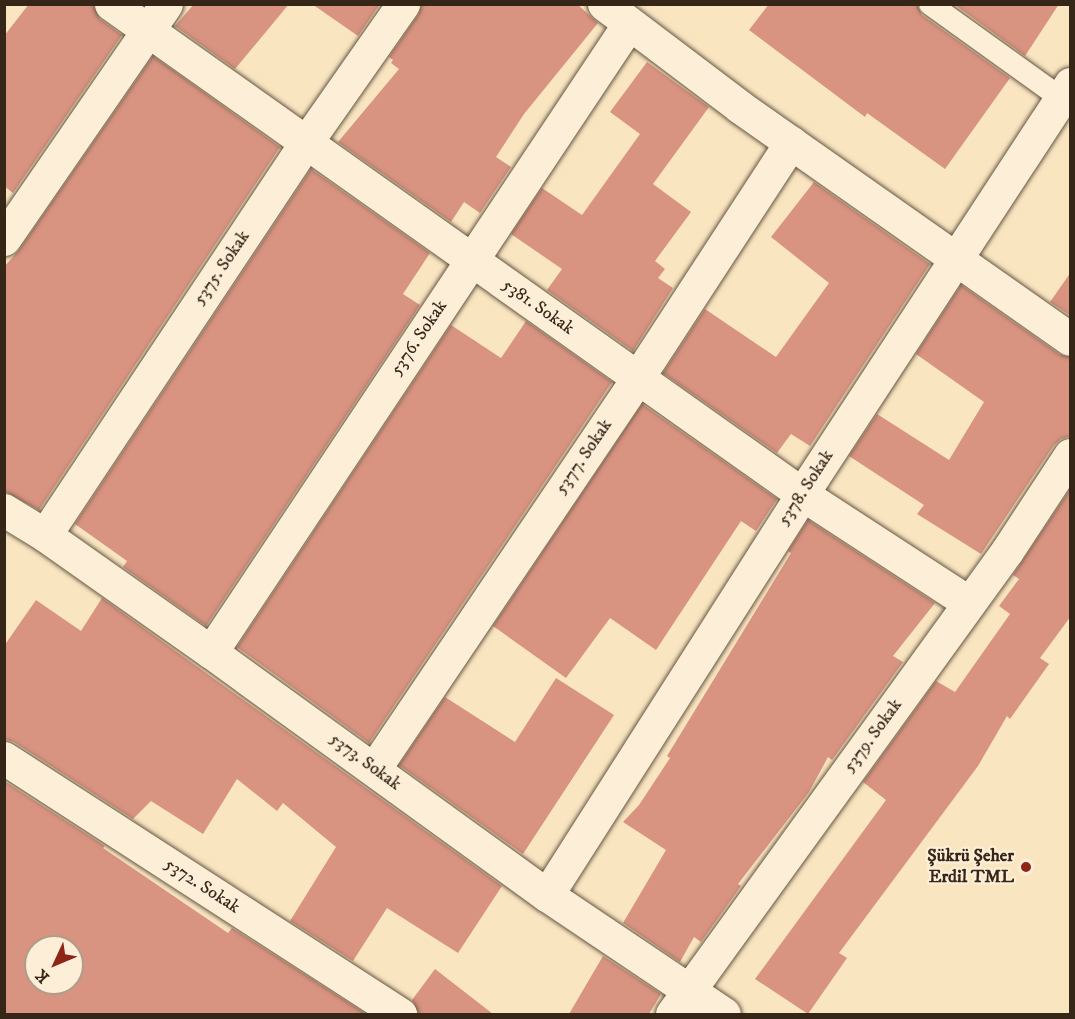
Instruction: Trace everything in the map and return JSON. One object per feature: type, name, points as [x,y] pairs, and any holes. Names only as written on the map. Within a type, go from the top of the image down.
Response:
[{"type":"street","name":"5381. Sokak","points":[[111,4],[157,17],[305,144],[802,494],[969,603]]},
{"type":"street","name":"5375. Sokak","points":[[45,535],[305,144],[403,4]]},
{"type":"street","points":[[616,15],[955,259],[1071,339]]},
{"type":"street","name":"5376. Sokak","points":[[211,652],[471,260],[616,15]]},
{"type":"street","points":[[4,239],[157,17]]},
{"type":"street","name":"5378. Sokak","points":[[547,895],[802,494],[1066,91]]},
{"type":"street","name":"5377. Sokak","points":[[374,769],[638,377],[791,142]]},
{"type":"street","name":"5379. Sokak","points":[[680,1002],[969,603],[1071,455]]},
{"type":"street","name":"5373. Sokak","points":[[4,510],[45,535],[374,769],[547,895],[680,1002],[724,1014]]},
{"type":"street","name":"5372. Sokak","points":[[4,758],[400,1014]]},
{"type":"lane","points":[[930,4],[1066,91]]},
{"type":"building","points":[[29,4],[93,4],[100,19],[122,35],[13,193],[4,186],[4,36]]},
{"type":"building","points":[[194,4],[289,4],[235,69],[175,26]]},
{"type":"building","points":[[312,4],[380,4],[358,36]]},
{"type":"building","points":[[422,4],[577,4],[598,23],[524,114],[496,157],[511,167],[480,213],[464,202],[451,222],[338,142],[399,69],[391,63],[393,60],[389,57],[418,15]]},
{"type":"building","points":[[769,4],[917,4],[922,15],[1010,78],[945,169],[867,113],[865,117],[749,30]]},
{"type":"building","points":[[954,4],[1059,4],[1025,56]]},
{"type":"building","points":[[153,56],[280,147],[39,510],[4,491],[4,267],[19,250]]},
{"type":"building","points":[[647,62],[709,107],[653,184],[691,212],[655,261],[665,269],[658,278],[673,288],[633,351],[547,290],[562,269],[511,234],[542,188],[582,215],[640,134],[610,112]]},
{"type":"building","points":[[311,169],[430,253],[403,294],[420,305],[206,626],[123,567],[127,561],[75,524]]},
{"type":"building","points":[[814,182],[930,264],[810,446],[791,434],[777,453],[663,373],[705,309],[776,357],[829,283],[771,237]]},
{"type":"building","points":[[1071,272],[1071,316],[1050,302]]},
{"type":"building","points":[[961,285],[1059,354],[1071,357],[1071,436],[1061,439],[1054,445],[981,554],[917,514],[924,505],[849,456],[877,414],[949,460],[984,402],[916,354]]},
{"type":"building","points":[[526,321],[612,382],[369,743],[237,647],[451,325],[501,358]]},
{"type":"building","points":[[642,404],[777,499],[756,531],[741,521],[656,650],[610,618],[566,678],[493,626]]},
{"type":"building","points":[[1071,488],[1071,616],[1040,658],[1049,664],[1010,719],[1007,716],[978,766],[839,953],[847,958],[808,1014],[755,979],[886,800],[863,782],[936,681],[955,692],[1010,614],[999,606],[1019,579],[1013,575]]},
{"type":"building","points":[[808,520],[935,603],[893,656],[903,662],[832,760],[828,757],[809,792],[738,884],[741,886],[701,942],[694,937],[680,962],[623,923],[666,850],[623,822],[639,805],[670,758],[667,756],[791,553],[788,551]]},
{"type":"building","points":[[102,598],[502,886],[458,953],[387,908],[353,961],[290,921],[336,847],[283,803],[277,811],[237,779],[203,834],[151,801],[133,819],[14,742],[4,739],[4,646],[36,600],[81,631]]},
{"type":"building","points":[[556,678],[614,715],[523,854],[399,765],[445,697],[515,742]]},
{"type":"building","points":[[4,781],[105,846],[103,848],[228,933],[232,928],[366,1014],[4,1014]]},
{"type":"building","points":[[603,956],[661,994],[649,1014],[569,1014]]},
{"type":"building","points":[[435,969],[493,1014],[419,1014],[412,1000]]},
{"type":"place","name":"Şükrü Şeher Erdil TML","points":[[1026,867]]}]
